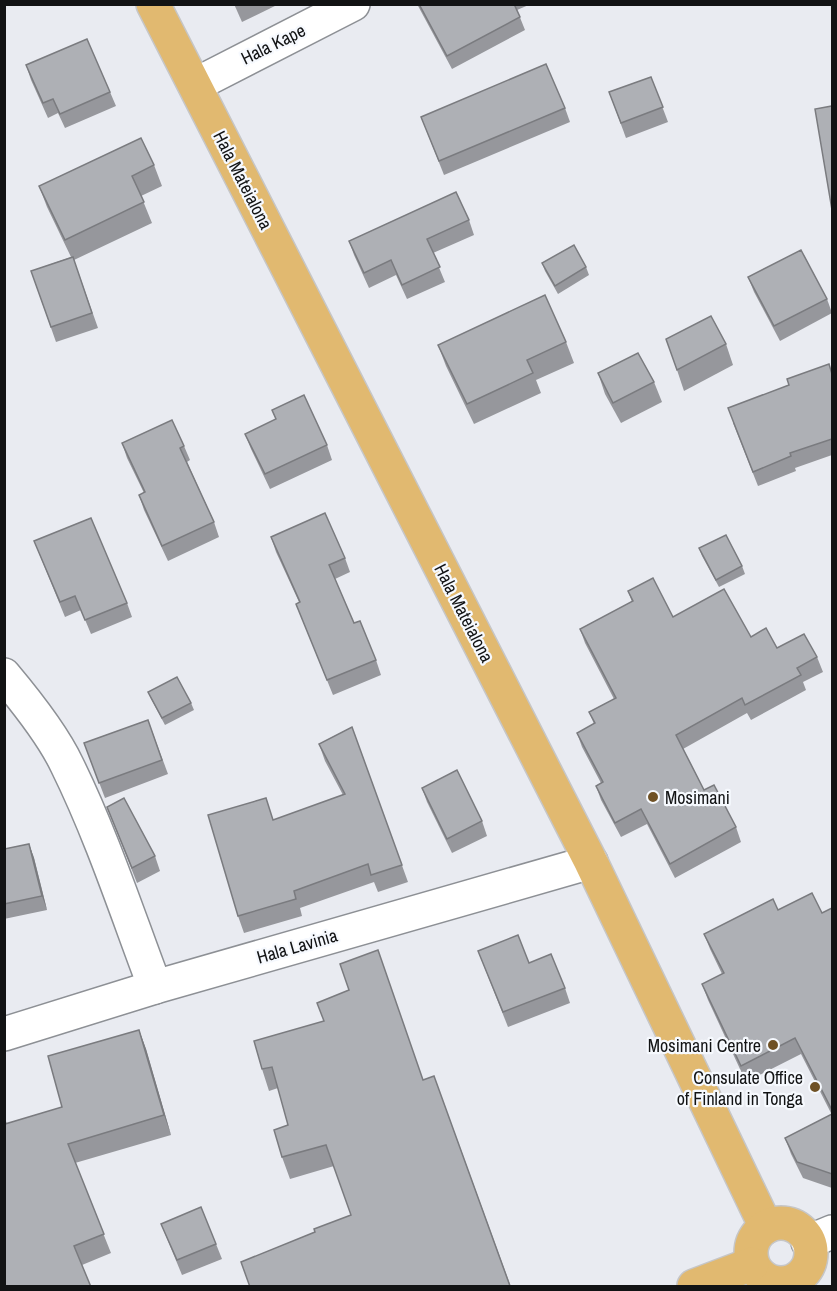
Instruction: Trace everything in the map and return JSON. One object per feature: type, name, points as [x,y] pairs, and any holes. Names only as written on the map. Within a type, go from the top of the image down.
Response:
[{"type":"main road","name":"Hala Mateialona","points":[[153,4],[591,862],[766,1227]]},
{"type":"main road","points":[[778,1223],[790,1225],[820,1237],[811,1251],[809,1263],[795,1284],[770,1282],[759,1275],[752,1264],[750,1253],[752,1243],[758,1233],[766,1227],[778,1223]]},
{"type":"main road","points":[[694,1287],[752,1264]]},
{"type":"street","name":"Hala Kape","points":[[195,85],[352,4]]},
{"type":"street","points":[[4,675],[27,702],[67,763],[106,855],[155,987]]},
{"type":"street","name":"Hala Lavinia","points":[[4,1034],[155,987],[591,862]]},
{"type":"building","points":[[419,4],[514,4],[520,17],[447,56]]},
{"type":"building","points":[[87,39],[110,92],[60,114],[53,99],[43,103],[26,65]]},
{"type":"building","points":[[546,64],[565,108],[439,161],[421,117]]},
{"type":"building","points":[[651,77],[663,107],[621,123],[609,92]]},
{"type":"building","points":[[832,106],[832,210],[815,109]]},
{"type":"building","points":[[141,138],[154,165],[132,176],[144,202],[65,240],[39,186]]},
{"type":"building","points":[[456,192],[469,220],[427,239],[440,267],[402,285],[391,260],[364,273],[349,241]]},
{"type":"building","points":[[574,245],[586,267],[555,286],[542,263]]},
{"type":"building","points":[[801,250],[827,299],[774,326],[748,277]]},
{"type":"building","points":[[73,257],[92,313],[51,327],[31,271]]},
{"type":"building","points":[[545,295],[566,342],[527,360],[533,373],[467,404],[438,345]]},
{"type":"building","points":[[711,316],[726,344],[677,370],[666,339]]},
{"type":"building","points":[[638,353],[654,382],[613,403],[598,373]]},
{"type":"building","points":[[829,364],[832,374],[832,439],[790,453],[791,456],[753,472],[728,408],[789,385],[787,379]]},
{"type":"building","points":[[304,395],[327,445],[265,474],[245,434],[276,419],[272,410]]},
{"type":"building","points":[[172,420],[184,446],[180,448],[214,522],[162,546],[139,495],[145,492],[122,443]]},
{"type":"building","points":[[325,513],[345,558],[329,565],[354,623],[360,621],[376,660],[327,680],[296,604],[300,602],[271,537]]},
{"type":"building","points":[[91,518],[127,603],[85,620],[75,596],[60,602],[34,541]]},
{"type":"building","points":[[726,535],[742,566],[716,580],[699,548]]},
{"type":"building","points":[[653,578],[673,617],[724,589],[751,637],[766,628],[777,648],[804,634],[817,657],[797,668],[801,675],[745,705],[742,698],[676,735],[704,790],[714,785],[736,827],[670,864],[641,809],[615,823],[596,786],[603,782],[577,733],[595,723],[589,712],[616,698],[580,629],[633,601],[628,591]]},
{"type":"building","points":[[177,677],[191,703],[162,718],[148,692]]},
{"type":"building","points":[[148,720],[162,760],[99,783],[84,743]]},
{"type":"building","points":[[352,727],[402,865],[371,875],[368,864],[294,891],[296,899],[238,916],[208,815],[266,798],[273,820],[345,794],[319,744]]},
{"type":"building","points":[[457,770],[482,821],[447,839],[422,788]]},
{"type":"building","points":[[124,798],[155,856],[132,868],[107,807]]},
{"type":"building","points":[[29,844],[42,896],[4,904],[4,849]]},
{"type":"building","points":[[812,893],[822,913],[832,908],[832,1110],[795,1038],[741,1066],[702,984],[724,973],[704,934],[773,899],[778,910]]},
{"type":"building","points":[[518,935],[529,963],[551,954],[565,988],[503,1012],[478,951]]},
{"type":"building","points":[[378,950],[423,1080],[434,1076],[510,1286],[250,1287],[241,1262],[351,1215],[326,1145],[282,1157],[274,1130],[288,1125],[272,1067],[262,1069],[254,1041],[324,1021],[317,1003],[349,990],[340,964]]},
{"type":"building","points":[[139,1030],[164,1115],[68,1144],[104,1234],[74,1246],[91,1287],[4,1287],[4,1122],[5,1124],[62,1107],[48,1056]]},
{"type":"building","points":[[832,1114],[832,1174],[797,1162],[785,1138]]},
{"type":"building","points":[[201,1207],[216,1244],[177,1260],[161,1224]]},
{"type":"place","name":"Mosimani","points":[[653,797]]},
{"type":"place","name":"Mosimani Centre","points":[[773,1045]]},
{"type":"place","name":"Consulate Office of Finland in Tonga","points":[[815,1087]]}]
